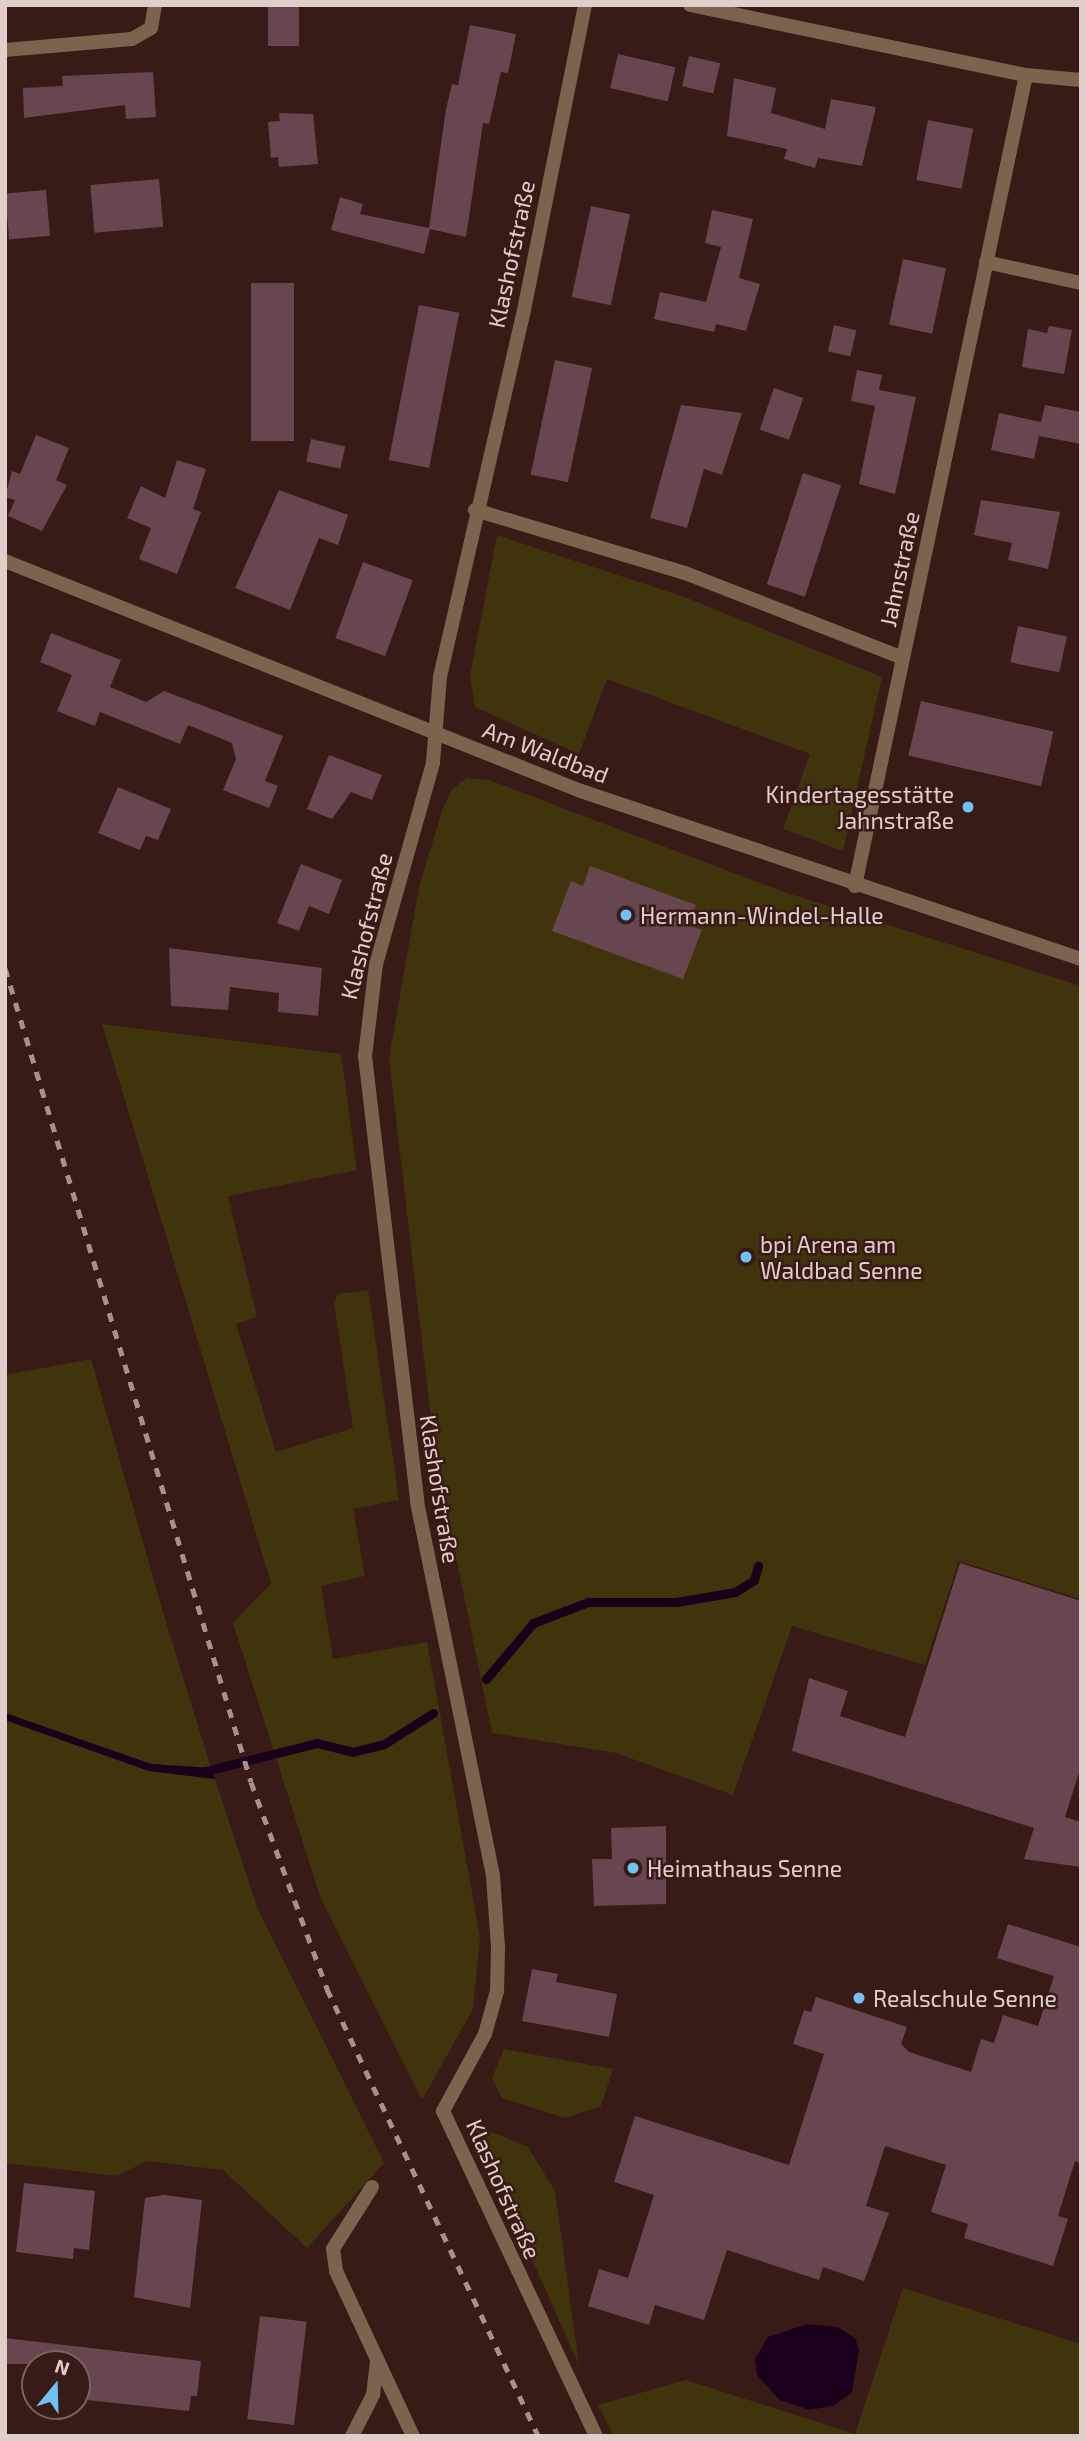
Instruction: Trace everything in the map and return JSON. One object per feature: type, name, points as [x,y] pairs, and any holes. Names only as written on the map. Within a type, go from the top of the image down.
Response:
[{"type":"street","points":[[5,50],[132,39],[151,29],[155,5]]},
{"type":"street","name":"Klashofstraße","points":[[584,5],[524,310],[475,510],[440,677],[427,787],[376,964],[365,1056],[416,1502],[493,1876],[497,1991],[485,2034],[443,2111],[596,2436]]},
{"type":"street","points":[[690,5],[1026,75],[1081,80]]},
{"type":"street","name":"Jahnstraße","points":[[855,886],[1026,75]]},
{"type":"street","points":[[986,262],[1081,283]]},
{"type":"street","points":[[475,510],[685,573],[903,658]]},
{"type":"street","name":"Am Waldbad","points":[[5,561],[435,733],[855,886],[1081,959]]},
{"type":"street","points":[[372,2187],[333,2249],[335,2271],[413,2436]]},
{"type":"street","points":[[352,2436],[373,2395],[377,2361]]},
{"type":"shaded area","points":[[497,535],[687,598],[882,677],[843,851],[783,829],[810,754],[607,679],[579,754],[475,707],[470,676]]},
{"type":"shaded area","points":[[467,778],[489,780],[784,892],[1081,986],[1081,1599],[959,1561],[925,1665],[792,1626],[733,1795],[616,1753],[492,1733],[435,1454],[389,1058],[419,887],[442,811],[452,789]]},
{"type":"shaded area","points":[[102,1024],[341,1054],[357,1170],[228,1196],[257,1317],[236,1324],[276,1452],[353,1428],[334,1303],[338,1294],[368,1290],[399,1500],[353,1509],[365,1576],[321,1586],[333,1659],[427,1642],[480,1937],[473,2009],[422,2100],[321,1899],[233,1623],[271,1583]]},
{"type":"shaded area","points":[[91,1359],[165,1619],[211,1768],[151,1764],[5,1713],[5,1375]]},
{"type":"shaded area","points":[[5,1713],[151,1764],[211,1768],[215,1779],[149,1771],[5,1720]]},
{"type":"shaded area","points":[[5,1720],[149,1771],[215,1779],[257,1907],[384,2163],[307,2248],[223,2170],[147,2161],[117,2176],[5,2163]]},
{"type":"shaded area","points":[[504,2049],[613,2069],[601,2106],[565,2118],[502,2098],[492,2078]]},
{"type":"shaded area","points":[[472,2124],[528,2147],[555,2191],[579,2365]]},
{"type":"shaded area","points":[[903,2288],[1081,2344],[1081,2436],[614,2436],[598,2405],[686,2380],[855,2434]]},
{"type":"shaded area","points":[[807,2324],[837,2327],[855,2338],[859,2350],[852,2392],[835,2405],[810,2410],[780,2400],[757,2375],[755,2359],[768,2337]]},
{"type":"building","points":[[268,5],[299,5],[299,46],[268,46]]},
{"type":"building","points":[[470,25],[516,34],[508,73],[501,72],[489,124],[483,123],[466,237],[430,229],[424,254],[331,230],[340,197],[363,204],[360,214],[429,228],[446,109],[452,84],[458,85]]},
{"type":"building","points":[[618,54],[675,67],[668,101],[610,88]]},
{"type":"building","points":[[689,56],[720,63],[713,93],[682,86]]},
{"type":"building","points":[[153,72],[156,117],[126,119],[125,105],[24,118],[23,88],[63,86],[62,76]]},
{"type":"building","points":[[734,78],[776,88],[771,113],[825,129],[831,99],[876,107],[862,166],[818,158],[815,168],[784,159],[787,149],[727,136]]},
{"type":"building","points":[[279,113],[313,114],[318,164],[279,167],[278,157],[271,158],[268,122],[280,121]]},
{"type":"building","points":[[928,120],[973,129],[962,189],[916,180]]},
{"type":"building","points":[[159,179],[163,227],[94,233],[90,185]]},
{"type":"building","points":[[46,190],[50,236],[9,239],[5,194]]},
{"type":"building","points":[[591,206],[630,214],[611,305],[572,297]]},
{"type":"building","points":[[712,210],[753,219],[739,278],[760,284],[746,331],[716,324],[714,332],[654,319],[660,292],[706,302],[721,247],[705,243]]},
{"type":"building","points":[[903,259],[946,268],[932,334],[889,325]]},
{"type":"building","points":[[251,283],[294,283],[294,441],[251,441]]},
{"type":"building","points":[[419,305],[459,313],[429,468],[389,460]]},
{"type":"building","points":[[834,325],[856,330],[850,356],[828,351]]},
{"type":"building","points":[[1049,326],[1072,330],[1064,374],[1022,367],[1028,329],[1047,333]]},
{"type":"building","points":[[555,360],[592,368],[568,482],[531,474]]},
{"type":"building","points":[[857,370],[882,375],[879,390],[916,397],[895,494],[859,484],[875,406],[851,401]]},
{"type":"building","points":[[774,388],[803,398],[789,440],[760,430]]},
{"type":"building","points":[[681,405],[742,413],[722,475],[704,469],[687,528],[650,518]]},
{"type":"building","points":[[1045,405],[1081,412],[1081,444],[1039,436],[1034,459],[991,450],[999,413],[1041,422]]},
{"type":"building","points":[[36,435],[69,448],[56,480],[67,485],[42,531],[8,516],[15,500],[5,497],[12,471],[20,474]]},
{"type":"building","points":[[311,439],[345,446],[340,469],[306,461]]},
{"type":"building","points":[[177,460],[206,469],[193,509],[201,512],[177,574],[139,559],[151,528],[127,518],[141,486],[165,498]]},
{"type":"building","points":[[803,473],[841,485],[805,597],[767,584]]},
{"type":"building","points":[[279,490],[348,515],[338,545],[319,538],[290,610],[235,588]]},
{"type":"building","points":[[981,500],[1060,512],[1048,569],[1008,560],[1012,543],[974,535]]},
{"type":"building","points":[[363,562],[413,580],[385,656],[335,638]]},
{"type":"building","points":[[1018,626],[1067,636],[1059,673],[1010,662]]},
{"type":"building","points":[[51,633],[121,660],[110,687],[146,702],[164,691],[283,736],[265,781],[278,786],[269,808],[223,790],[236,759],[232,743],[188,725],[180,744],[100,712],[95,726],[57,711],[72,675],[40,662]]},
{"type":"building","points":[[921,701],[1054,732],[1041,786],[908,756]]},
{"type":"building","points":[[329,755],[382,775],[372,800],[351,792],[332,819],[307,809]]},
{"type":"building","points":[[118,787],[171,809],[158,840],[146,836],[140,850],[98,833]]},
{"type":"building","points":[[301,864],[342,880],[329,914],[309,906],[299,931],[277,923]]},
{"type":"building","name":"Hermann-Windel-Halle","points":[[590,866],[696,905],[689,925],[702,930],[683,979],[552,931],[571,881],[583,886]]},
{"type":"building","points":[[169,948],[322,968],[318,1016],[278,1012],[279,993],[230,987],[228,1010],[171,1006]]},
{"type":"building","points":[[960,1563],[1081,1601],[1081,1766],[1065,1817],[1081,1822],[1081,1867],[1024,1859],[1034,1828],[792,1751],[809,1678],[848,1691],[840,1716],[905,1737]]},
{"type":"building","points":[[666,1826],[666,1904],[594,1906],[592,1859],[612,1859],[611,1828]]},
{"type":"building","points":[[1008,1924],[1081,1947],[1081,2163],[1075,2161],[1058,2216],[1068,2219],[1053,2266],[964,2238],[968,2224],[931,2212],[946,2165],[885,2146],[866,2206],[889,2213],[864,2281],[823,2267],[819,2280],[727,2250],[704,2320],[655,2305],[649,2325],[588,2306],[599,2269],[628,2278],[654,2195],[614,2182],[635,2116],[789,2165],[824,2054],[793,2044],[804,2010],[811,2012],[816,1997],[907,2027],[901,2044],[909,2052],[971,2072],[981,2039],[994,2043],[1003,2015],[1038,2026],[1054,1976],[997,1958]]},
{"type":"building","points":[[532,1969],[558,1974],[556,1982],[617,1994],[609,2037],[522,2021]]},
{"type":"building","points":[[24,2183],[95,2191],[89,2250],[74,2248],[73,2259],[16,2252]]},
{"type":"building","points":[[164,2195],[202,2200],[190,2308],[134,2297],[145,2198]]},
{"type":"building","points":[[260,2316],[307,2322],[294,2425],[247,2419]]},
{"type":"building","points":[[5,2338],[201,2361],[197,2396],[191,2396],[189,2411],[91,2400],[91,2350],[21,2350],[21,2364],[5,2364]]},
{"type":"waterway","points":[[486,1679],[533,1623],[588,1602],[676,1602],[735,1592],[754,1580],[758,1566]]},
{"type":"waterway","points":[[202,1772],[317,1743],[352,1752],[384,1744],[433,1713]]},
{"type":"railway","points":[[5,968],[251,1782],[327,1989],[538,2436]]},
{"type":"place","name":"Kindertagesstätte Jahnstraße","points":[[968,807]]},
{"type":"place","name":"Hermann-Windel-Halle","points":[[626,915]]},
{"type":"place","name":"bpi Arena am Waldbad Senne","points":[[746,1257]]},
{"type":"place","name":"Heimathaus Senne","points":[[633,1868]]},
{"type":"place","name":"Realschule Senne","points":[[859,1998]]}]
